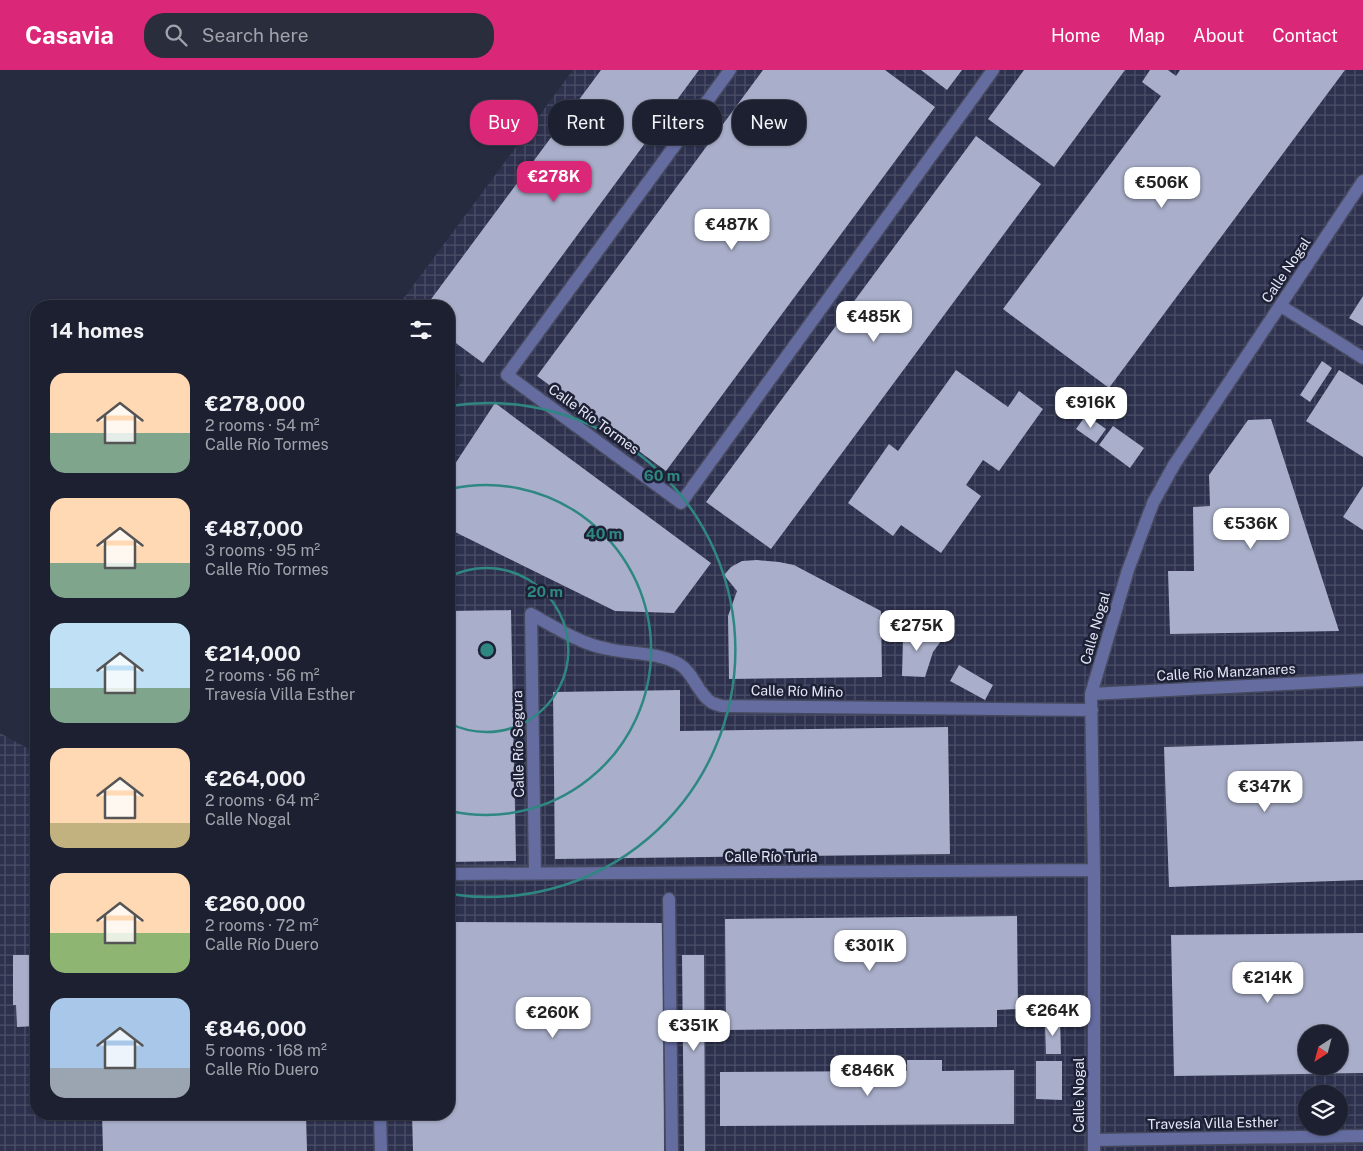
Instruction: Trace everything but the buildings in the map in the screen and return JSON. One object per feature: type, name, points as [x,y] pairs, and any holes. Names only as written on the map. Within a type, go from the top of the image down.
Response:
[{"type":"street","name":"Calle Río Tormes","points":[[730,70],[507,374],[682,503],[993,70]]},
{"type":"street","name":"Calle Nogal","points":[[1094,1145],[1094,870],[1091,694],[1128,570],[1154,503],[1174,464],[1363,182]]},
{"type":"street","points":[[1281,306],[1363,358]]},
{"type":"street","name":"Calle Río Miño","points":[[531,614],[563,632],[590,644],[607,649],[647,654],[681,665],[697,684],[703,695],[711,702],[722,706],[1092,710]]},
{"type":"street","name":"Calle Río Segura","points":[[531,614],[535,873]]},
{"type":"street","name":"Calle Río Manzanares","points":[[1091,694],[1363,680]]},
{"type":"street","name":"Calle Río Turia","points":[[455,874],[1094,870]]},
{"type":"street","points":[[669,899],[672,1151]]},
{"type":"street","points":[[380,1120],[380,1151]]},
{"type":"street","name":"Travesía Villa Esther","points":[[1094,1145],[1363,1136]]},
{"type":"shaded area","points":[[573,70],[1363,70],[1363,1151],[0,1151],[0,733],[30,750],[30,1120],[455,1120],[455,390],[464,379],[455,371],[455,300],[402,300],[517,145],[538,145],[538,117],[548,104],[548,145],[623,145],[623,100],[551,100]]}]
